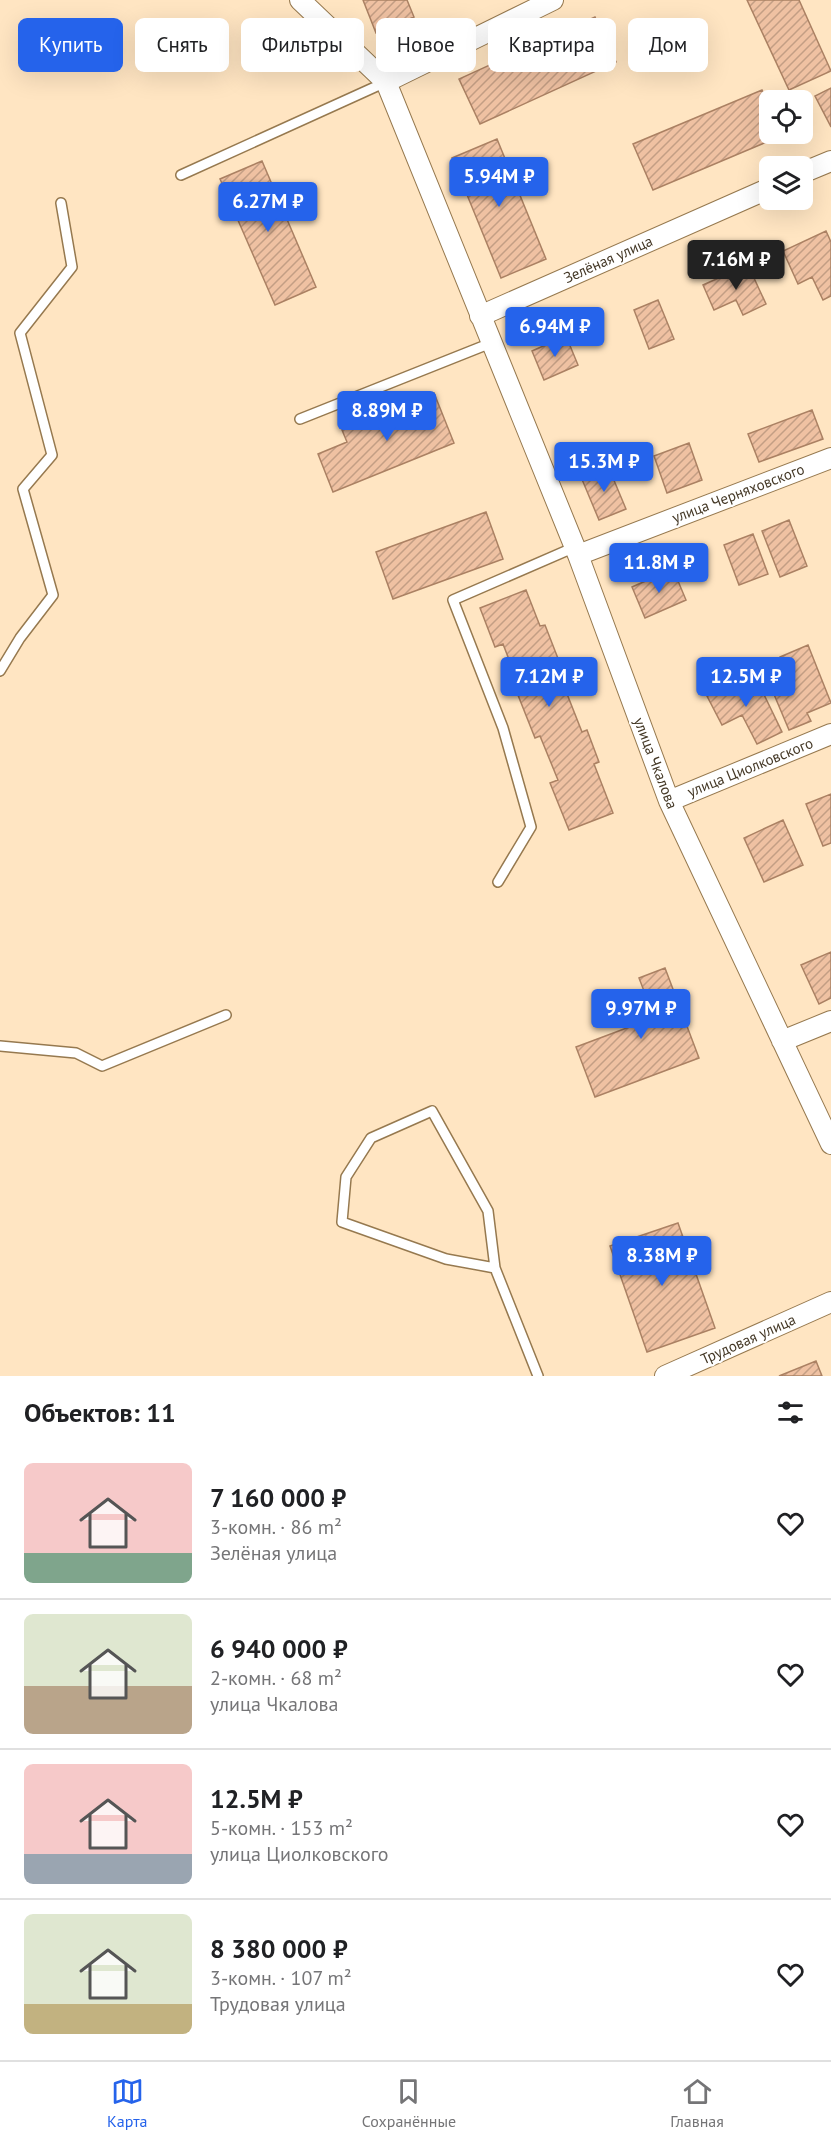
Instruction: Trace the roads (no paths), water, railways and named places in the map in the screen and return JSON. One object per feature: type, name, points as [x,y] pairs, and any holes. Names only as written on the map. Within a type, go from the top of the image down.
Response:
[{"type":"street","name":"улица Чкалова","points":[[300,0],[386,82],[576,551],[669,801],[831,1144]]},
{"type":"street","points":[[386,82],[553,0]]},
{"type":"street","points":[[813,168],[831,160]]},
{"type":"street","name":"Зелёная улица","points":[[480,316],[759,193]]},
{"type":"street","name":"улица Черняховского","points":[[576,551],[831,458]]},
{"type":"street","name":"улица Циолковского","points":[[669,801],[831,734]]},
{"type":"street","points":[[782,1041],[831,1021]]},
{"type":"street","name":"Трудовая улица","points":[[665,1376],[831,1302]]},
{"type":"lane","points":[[181,175],[386,82]]},
{"type":"lane","points":[[0,671],[20,638],[53,595],[23,489],[52,455],[20,333],[72,267],[61,203]]},
{"type":"lane","points":[[300,418],[491,343]]},
{"type":"lane","points":[[498,882],[531,827],[503,728],[453,600],[576,551]]},
{"type":"lane","points":[[0,1046],[76,1053],[102,1066],[226,1015]]},
{"type":"lane","points":[[495,1268],[446,1258],[342,1222],[346,1178],[371,1138],[432,1110],[488,1211],[495,1268],[538,1376]]}]
